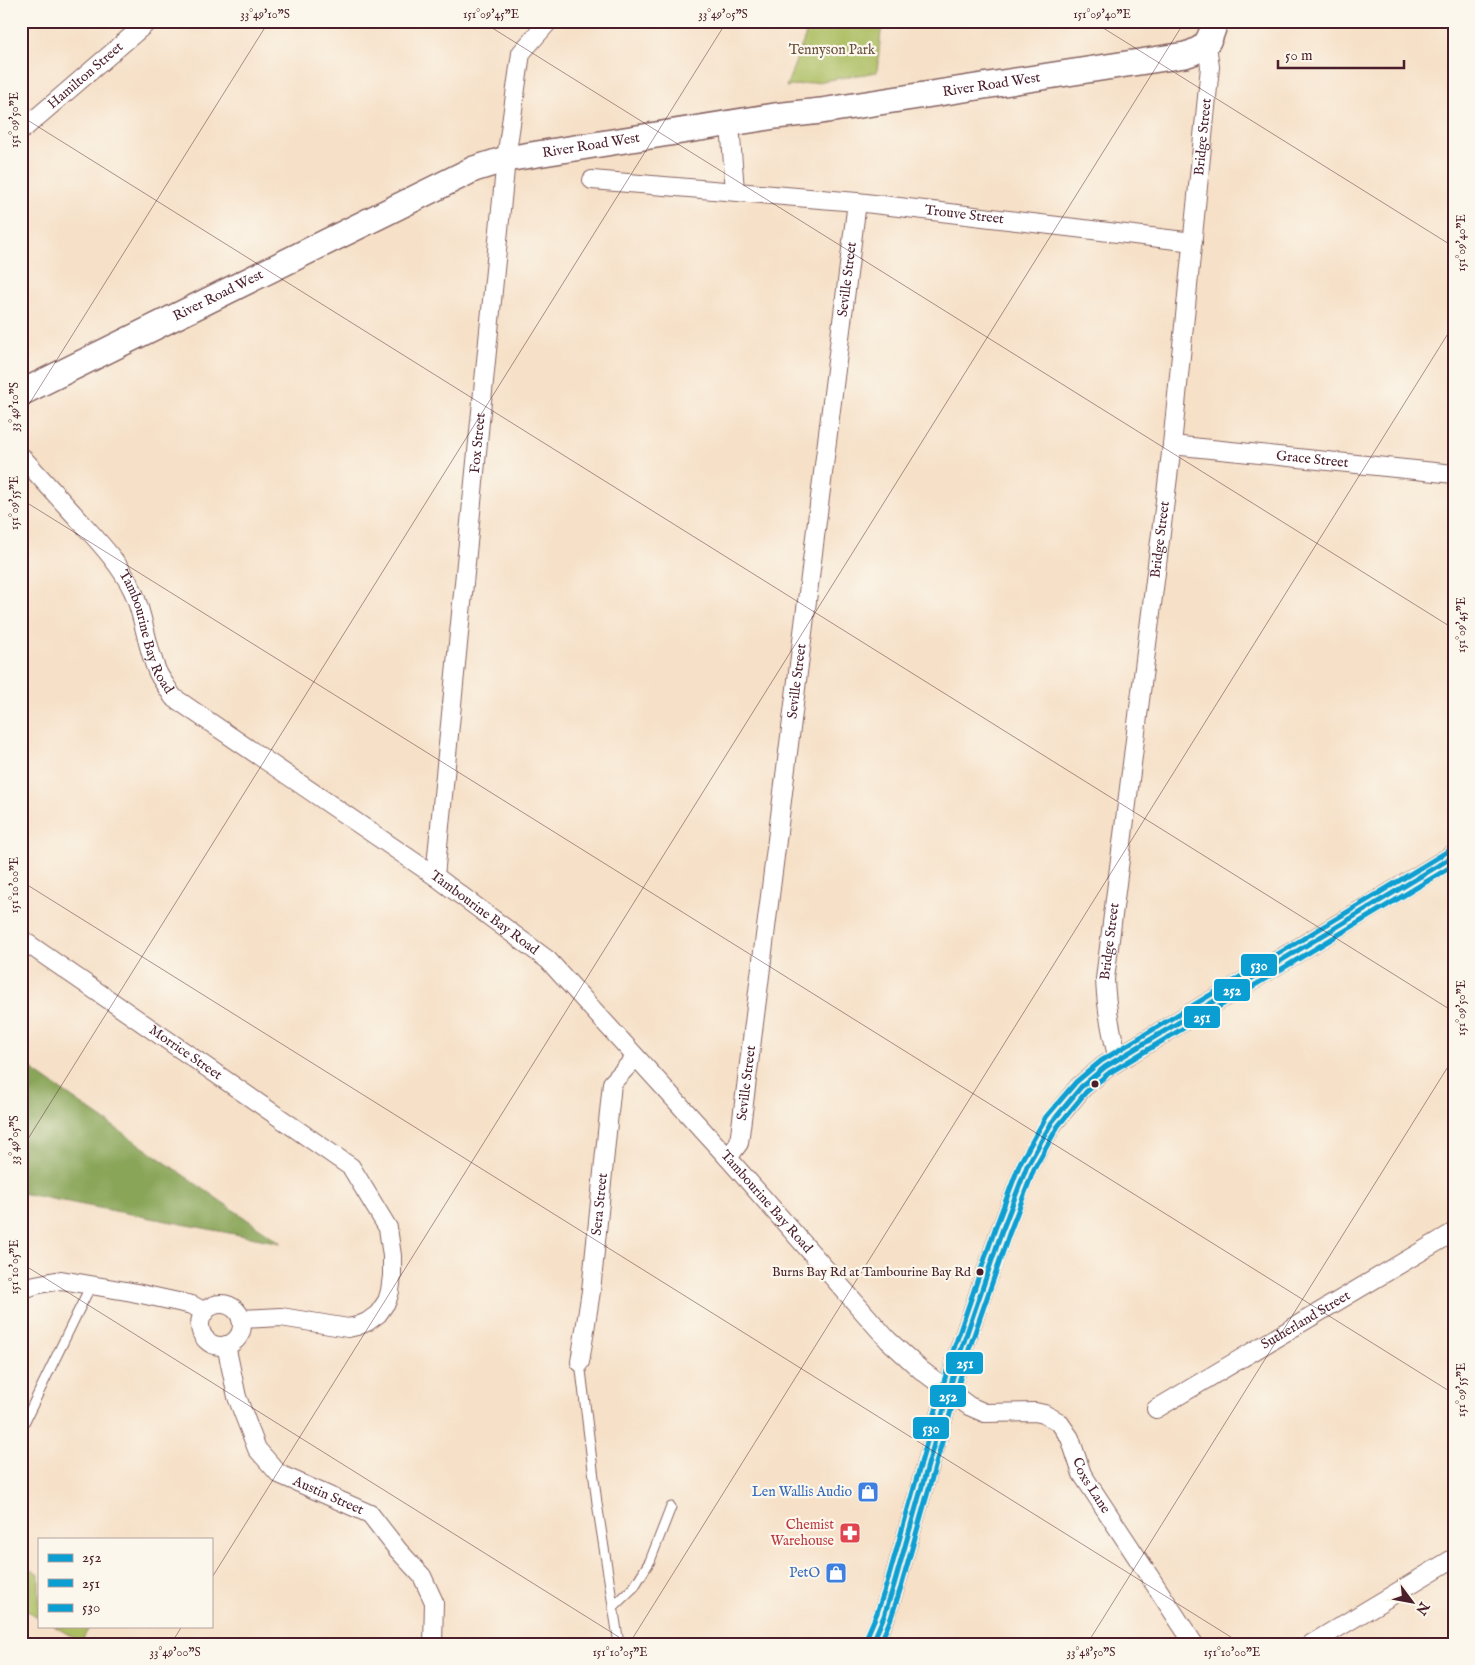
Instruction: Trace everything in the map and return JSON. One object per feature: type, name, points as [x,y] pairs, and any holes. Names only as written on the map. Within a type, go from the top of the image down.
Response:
[{"type":"main road","name":"Bridge Street","points":[[1207,45],[1213,32],[1215,21]]},
{"type":"main road","name":"River Road West","points":[[21,393],[474,169],[506,159],[1185,55],[1197,52],[1207,45]]},
{"type":"street","name":"Hamilton Street","points":[[21,131],[149,21]]},
{"type":"street","name":"Fox Street","points":[[435,876],[506,159],[521,53],[549,21]]},
{"type":"street","name":"Bridge Street","points":[[1118,1059],[1111,1033],[1106,1002],[1105,979],[1172,445],[1194,242],[1210,67],[1207,45]]},
{"type":"street","points":[[730,124],[735,191]]},
{"type":"street","name":"Trouve Street","points":[[592,180],[857,202],[1194,242]]},
{"type":"street","name":"Seville Street","points":[[728,1158],[739,1143],[857,202]]},
{"type":"street","name":"Grace Street","points":[[1172,445],[1454,474]]},
{"type":"street","name":"Tambourine Bay Road","points":[[21,456],[89,531],[111,557],[123,575],[138,604],[148,646],[158,672],[173,697],[435,876],[548,960],[728,1158],[888,1340],[948,1391]]},
{"type":"street","points":[[872,1644],[894,1585],[958,1359],[1002,1231],[1033,1154],[1052,1122],[1081,1087],[1105,1067],[1454,856]]},
{"type":"street","name":"Morrice Street","points":[[21,939],[351,1167],[388,1228],[392,1256],[390,1291],[387,1300],[378,1314],[367,1322],[348,1328],[281,1317],[241,1319]]},
{"type":"street","name":"Sera Street","points":[[580,1362],[590,1291],[612,1083],[636,1057]]},
{"type":"street","name":"Sutherland Street","points":[[1156,1409],[1454,1232]]},
{"type":"street","points":[[21,1290],[60,1280],[192,1305],[205,1312]]},
{"type":"street","points":[[222,1304],[234,1308],[241,1319],[240,1333],[235,1341],[226,1345],[214,1344],[204,1336],[200,1324],[205,1312],[210,1307],[222,1304]]},
{"type":"street","name":"Austin Street","points":[[226,1345],[237,1397],[257,1449],[279,1474],[370,1514],[398,1550],[422,1576],[434,1602],[433,1644]]},
{"type":"street","name":"Coxs Lane","points":[[948,1391],[969,1406],[985,1413],[1035,1412],[1044,1414],[1059,1422],[1070,1438],[1082,1474],[1194,1644]]},
{"type":"street","points":[[1311,1644],[1454,1558]]},
{"type":"lane","points":[[21,1429],[91,1285]]},
{"type":"lane","points":[[580,1362],[597,1503],[619,1644]]},
{"type":"lane","points":[[613,1607],[634,1587],[650,1561],[671,1507]]},
{"type":"green space","name":"Tennyson Park","points":[[811,21],[882,21],[877,72],[786,87]]},
{"type":"green space","points":[[21,1062],[281,1243],[21,1193]]},
{"type":"green space","points":[[32,1570],[38,1573],[38,1617],[21,1607],[21,1589]]},
{"type":"green space","points":[[57,1628],[89,1628],[81,1642]]},
{"type":"transit line","name":"530","points":[[865,1641],[887,1583],[951,1357],[995,1229],[1020,1163],[1046,1117],[1076,1082],[1101,1061],[1450,850]]},
{"type":"transit line","name":"252","points":[[872,1644],[894,1585],[958,1359],[1002,1231],[1027,1166],[1052,1122],[1081,1087],[1105,1067],[1454,856]]},
{"type":"transit line","name":"251","points":[[880,1644],[901,1587],[965,1361],[1009,1234],[1034,1169],[1058,1126],[1086,1092],[1109,1073],[1454,865]]},
{"type":"place","name":"Burns Bay Rd at Tambourine Bay Rd","points":[[980,1272]]},
{"type":"place","name":"Len Wallis Audio","points":[[868,1492]]},
{"type":"place","name":"Chemist Warehouse","points":[[850,1533]]},
{"type":"place","name":"PetO","points":[[836,1573]]}]
